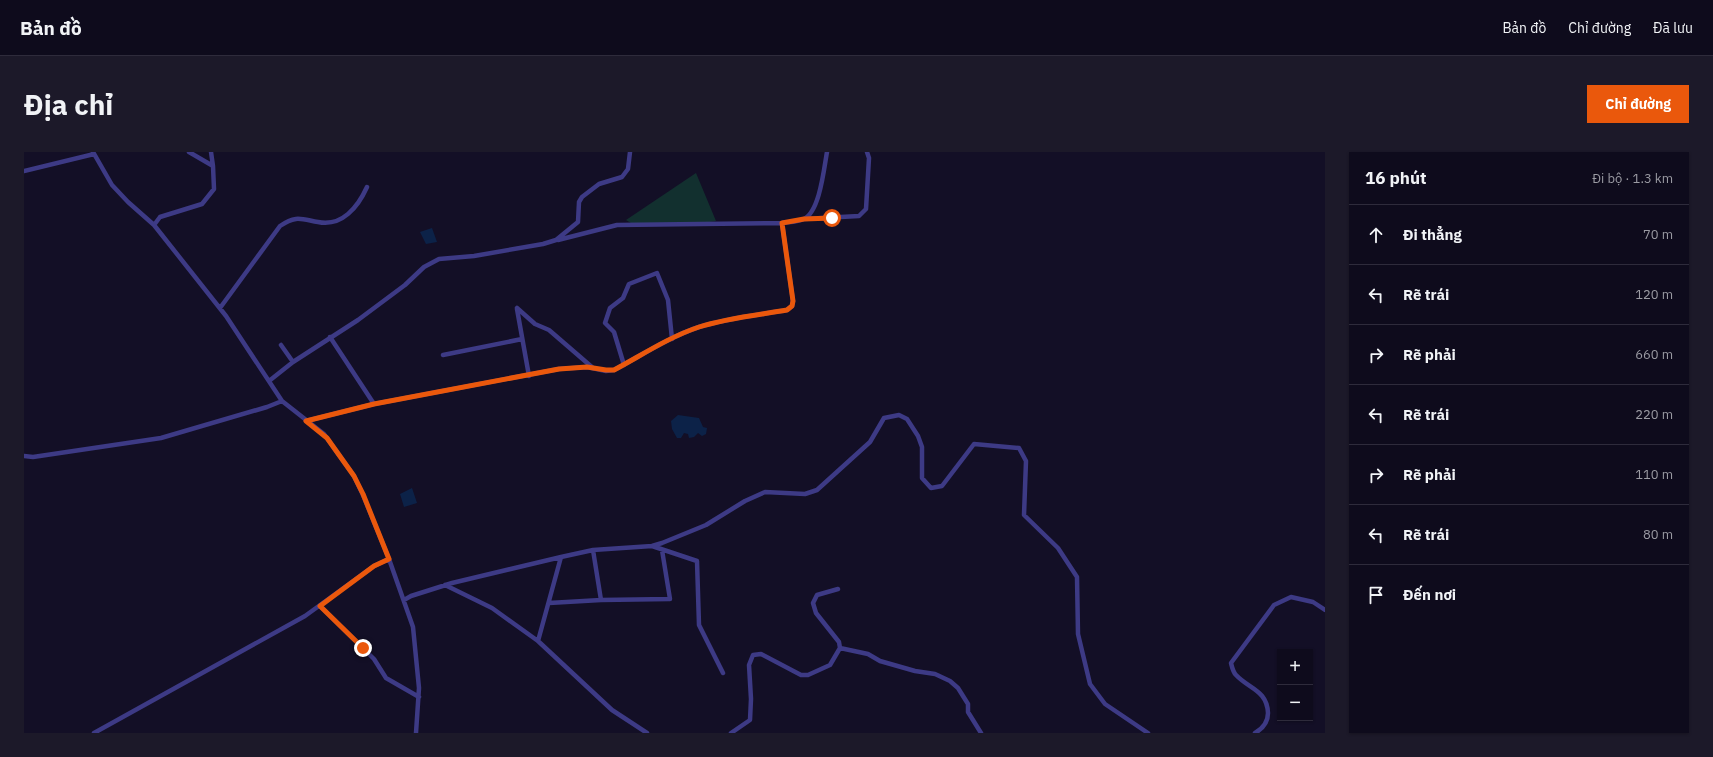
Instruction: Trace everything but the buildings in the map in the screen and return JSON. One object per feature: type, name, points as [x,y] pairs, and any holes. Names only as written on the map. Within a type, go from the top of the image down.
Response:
[{"type":"street","points":[[189,152],[213,166]]},
{"type":"street","points":[[154,225],[160,217],[202,204],[214,189],[211,152]]},
{"type":"street","points":[[556,240],[578,222],[579,202],[582,197],[599,184],[622,177],[628,170],[630,152]]},
{"type":"street","points":[[804,219],[811,212],[819,194],[827,152]]},
{"type":"street","points":[[269,381],[293,362],[358,320],[405,285],[424,267],[439,259],[474,256],[543,244],[616,225],[782,223],[804,219],[859,216],[866,209],[869,158],[867,152]]},
{"type":"street","points":[[24,171],[93,153],[108,180],[116,190],[154,225],[220,308],[282,401],[327,438],[354,476],[363,494],[389,559],[413,627],[419,697],[416,733]]},
{"type":"street","points":[[220,308],[280,226],[289,220],[300,218],[320,222],[331,222],[344,218],[353,211],[367,187]]},
{"type":"street","points":[[306,421],[374,404],[567,368],[614,370],[672,339],[707,325],[787,310],[790,308],[793,301],[782,223]]},
{"type":"street","points":[[624,365],[614,332],[605,323],[610,308],[624,298],[630,284],[658,273],[668,300],[672,339]]},
{"type":"street","points":[[530,376],[516,308],[535,324],[549,330],[593,369]]},
{"type":"street","points":[[330,337],[374,404]]},
{"type":"street","points":[[443,355],[522,339]]},
{"type":"street","points":[[281,345],[293,362]]},
{"type":"street","points":[[24,456],[33,457],[160,438],[268,407],[282,401]]},
{"type":"street","points":[[404,600],[411,596],[445,585],[592,550],[652,546],[706,525],[745,501],[765,492],[805,494],[817,490],[870,442],[884,418],[899,415],[907,419],[918,436],[922,447],[922,478],[931,488],[942,486],[974,444],[1020,448],[1026,461],[1024,516],[1058,548],[1077,577],[1078,634],[1090,684],[1105,704],[1148,733]]},
{"type":"street","points":[[652,546],[697,561],[699,625],[723,673]]},
{"type":"street","points":[[592,550],[601,600]]},
{"type":"street","points":[[549,603],[601,600],[670,599],[662,550]]},
{"type":"street","points":[[538,641],[561,557]]},
{"type":"street","points":[[94,733],[304,616],[374,566],[389,559]]},
{"type":"street","points":[[445,585],[492,608],[538,641],[612,710],[647,733]]},
{"type":"street","points":[[731,733],[750,720],[751,699],[748,665],[753,655],[761,654],[801,675],[808,675],[830,665],[840,648],[839,642],[816,614],[813,603],[818,595],[838,589]]},
{"type":"street","points":[[1255,733],[1262,729],[1268,718],[1268,704],[1260,693],[1234,674],[1231,663],[1274,605],[1291,597],[1313,602],[1325,610]]},
{"type":"street","points":[[320,606],[374,659],[386,678],[419,697]]},
{"type":"street","points":[[840,648],[868,654],[880,660],[915,671],[936,674],[950,681],[968,704],[968,712],[981,733]]},
{"type":"green space","points":[[696,173],[716,221],[703,223],[631,223],[626,220]]},
{"type":"water","points":[[432,228],[437,242],[426,244],[420,232]]},
{"type":"water","points":[[678,415],[699,418],[703,427],[707,428],[706,434],[702,436],[698,433],[694,437],[689,438],[688,434],[684,433],[681,438],[677,438],[672,429],[671,421]]},
{"type":"water","points":[[412,488],[417,503],[404,507],[400,494]]},
{"type":"route","points":[[363,648],[320,606],[379,562],[389,559],[363,494],[354,476],[324,434],[306,421],[374,404],[530,376],[559,369],[587,367],[614,370],[672,339],[699,327],[727,320],[787,310],[792,306],[793,301],[782,223],[804,219],[832,218]]}]
